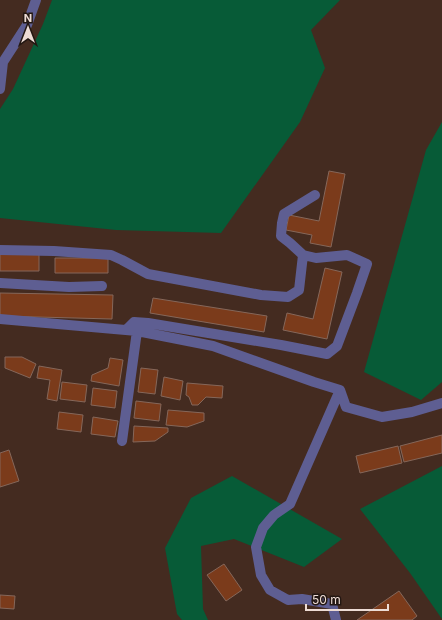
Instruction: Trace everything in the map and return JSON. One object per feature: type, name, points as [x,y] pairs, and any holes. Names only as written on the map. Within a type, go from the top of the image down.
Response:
[{"type":"street","points":[[0,89],[2,63],[28,25],[36,0]]},
{"type":"street","points":[[126,330],[134,322],[148,323],[327,354],[337,346],[367,264],[347,256],[316,258],[303,256],[281,236],[284,214],[315,195]]},
{"type":"street","points":[[0,250],[111,256],[122,260],[148,274],[261,295],[288,297],[299,290],[303,256]]},
{"type":"street","points":[[0,283],[69,287],[102,286]]},
{"type":"street","points":[[0,319],[126,330],[214,346],[340,390]]},
{"type":"street","points":[[122,441],[137,332]]},
{"type":"street","points":[[340,390],[346,407],[382,417],[412,412],[442,403]]},
{"type":"street","points":[[336,620],[332,604],[302,599],[288,600],[270,590],[261,576],[256,547],[263,528],[274,515],[290,504],[340,390]]},
{"type":"green space","points":[[52,0],[340,0],[311,30],[325,68],[300,122],[221,233],[116,230],[0,218],[0,109],[13,89],[43,24]]},
{"type":"green space","points":[[442,122],[442,382],[421,400],[364,372],[426,150]]},
{"type":"green space","points":[[442,466],[442,619],[410,573],[360,509]]},
{"type":"green space","points":[[232,476],[342,539],[304,567],[234,539],[201,546],[203,609],[208,620],[182,620],[177,614],[165,548],[191,498]]},
{"type":"building","points":[[329,171],[345,174],[331,247],[310,243],[312,235],[286,230],[289,215],[319,221]]},
{"type":"building","points":[[0,254],[39,254],[39,271],[0,271]]},
{"type":"building","points":[[55,258],[108,258],[108,273],[55,273]]},
{"type":"building","points":[[325,268],[342,272],[327,339],[283,330],[287,313],[313,319]]},
{"type":"building","points":[[0,293],[113,295],[112,319],[0,316]]},
{"type":"building","points":[[153,298],[267,316],[264,332],[150,313]]},
{"type":"building","points":[[5,357],[22,357],[36,364],[30,378],[5,368]]},
{"type":"building","points":[[110,358],[123,360],[119,386],[91,381],[92,375],[108,368]]},
{"type":"building","points":[[39,366],[62,370],[57,401],[47,399],[50,380],[37,378]]},
{"type":"building","points":[[141,368],[158,370],[155,394],[138,392]]},
{"type":"building","points":[[164,377],[183,381],[180,400],[161,396]]},
{"type":"building","points":[[62,382],[87,385],[85,402],[60,399]]},
{"type":"building","points":[[187,383],[223,386],[222,398],[206,397],[198,405],[192,405],[189,397],[186,395]]},
{"type":"building","points":[[93,388],[117,391],[115,408],[91,405]]},
{"type":"building","points":[[136,401],[161,404],[159,421],[134,418]]},
{"type":"building","points":[[168,410],[204,413],[204,421],[187,427],[166,425]]},
{"type":"building","points":[[59,412],[83,415],[81,432],[57,429]]},
{"type":"building","points":[[93,417],[118,421],[115,437],[91,434]]},
{"type":"building","points":[[134,426],[168,428],[168,432],[155,441],[133,442]]},
{"type":"building","points":[[442,435],[442,453],[404,462],[400,446]]},
{"type":"building","points":[[398,446],[402,463],[360,473],[356,456]]},
{"type":"building","points":[[9,450],[19,481],[0,487],[0,453]]},
{"type":"building","points":[[224,564],[242,590],[226,601],[207,575]]},
{"type":"building","points":[[399,591],[417,616],[412,620],[357,620]]},
{"type":"building","points":[[0,595],[15,596],[14,609],[0,608]]}]
